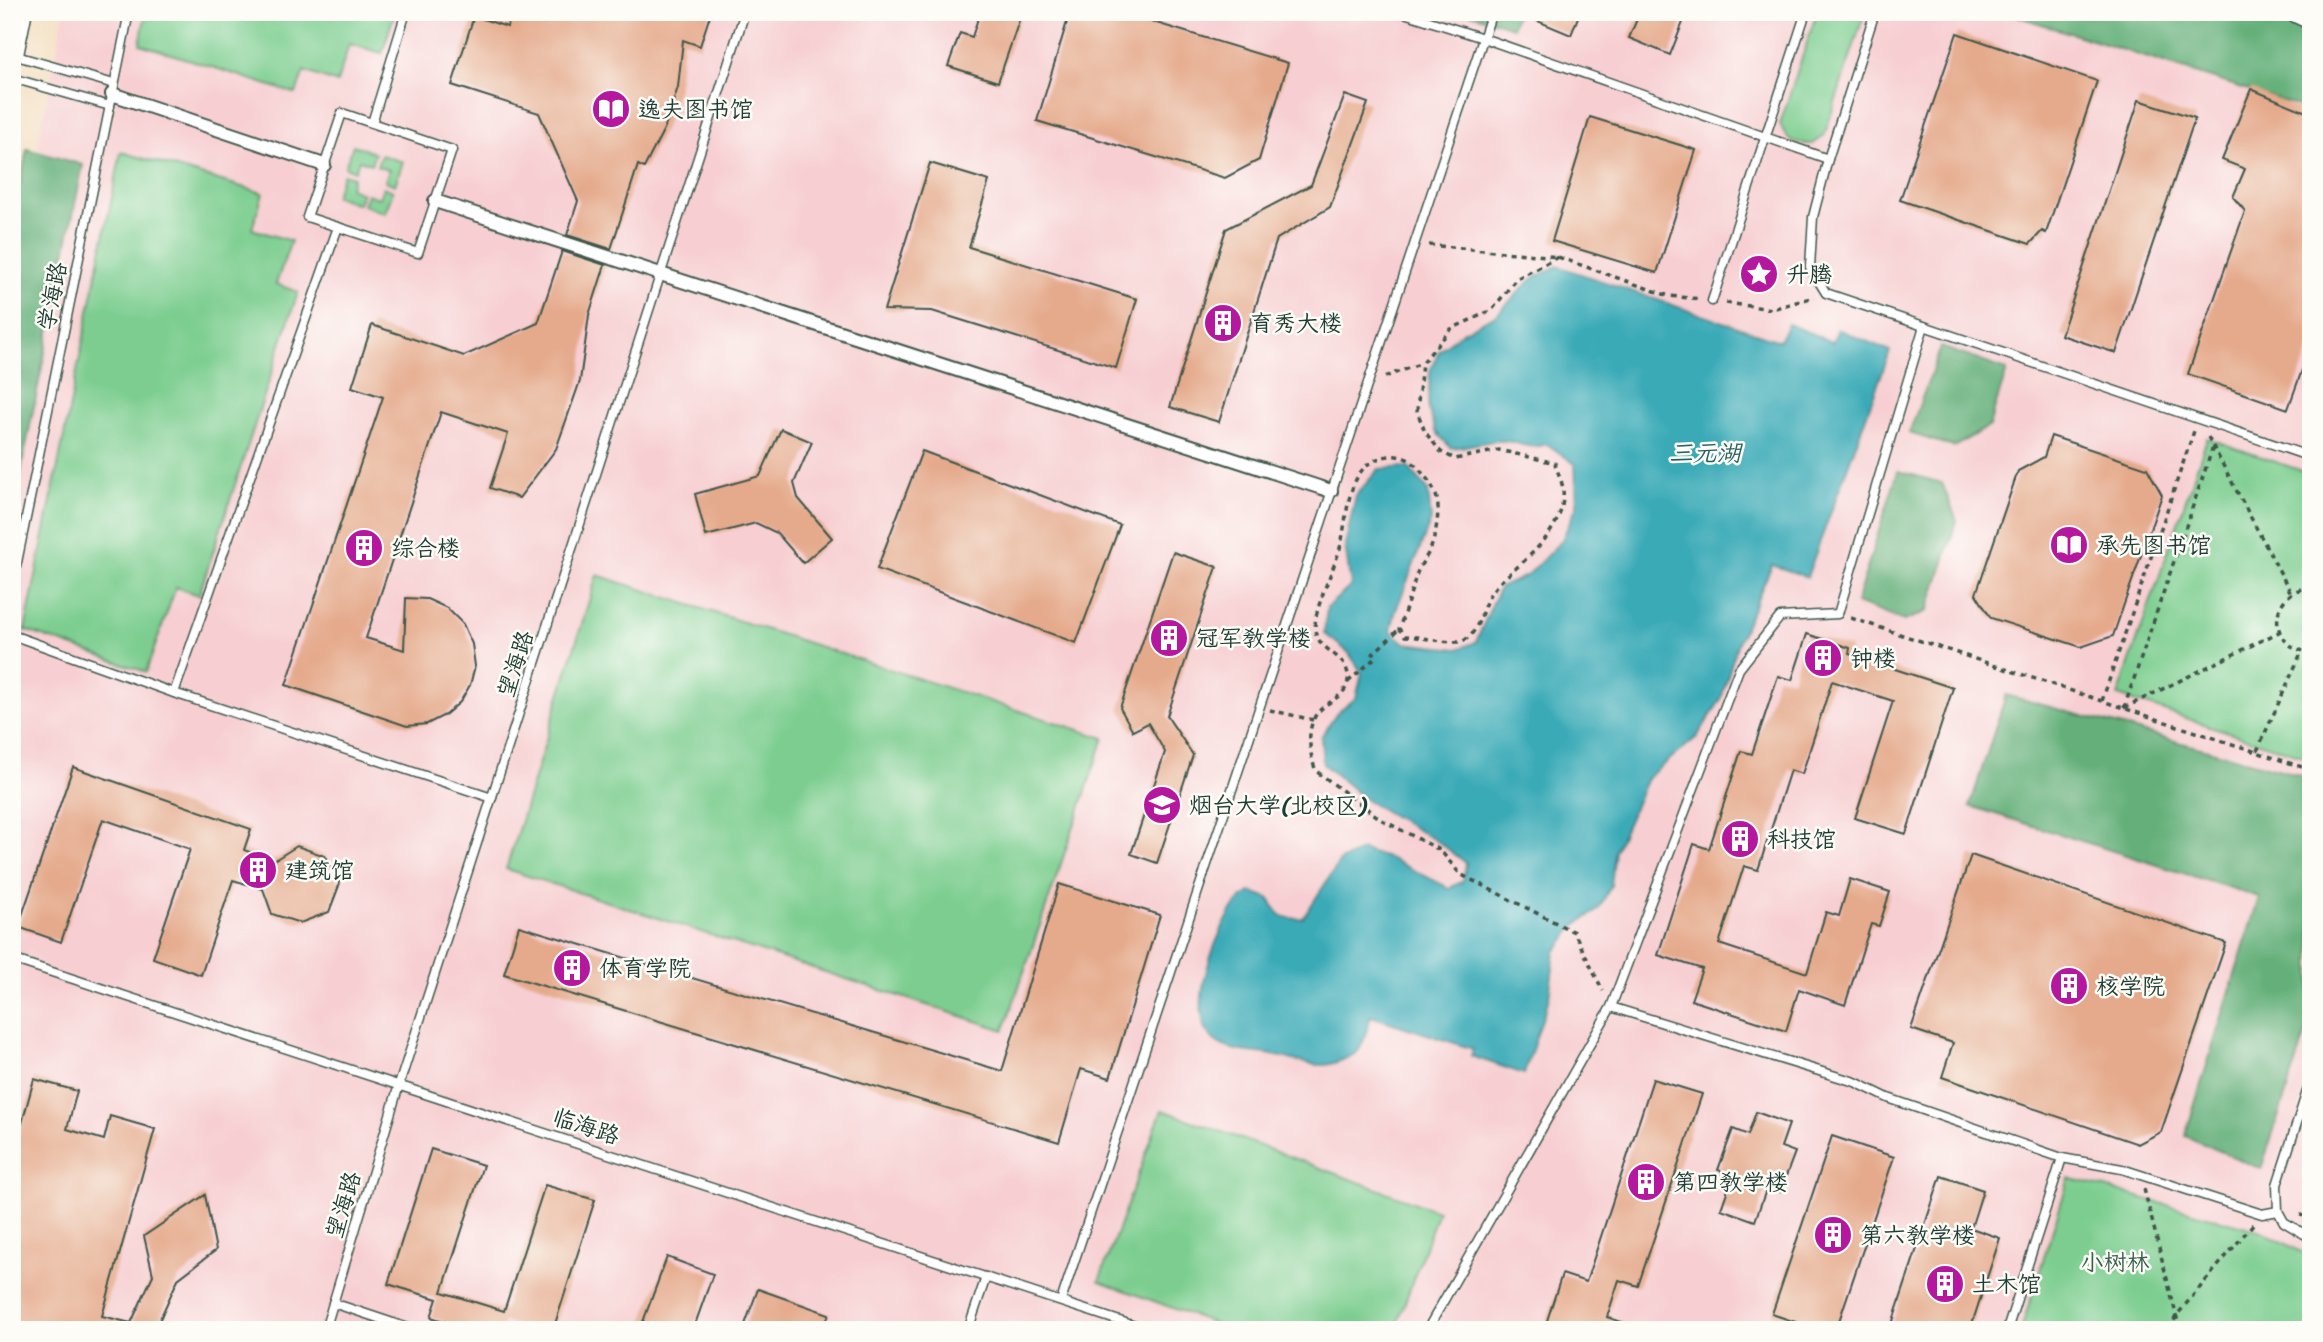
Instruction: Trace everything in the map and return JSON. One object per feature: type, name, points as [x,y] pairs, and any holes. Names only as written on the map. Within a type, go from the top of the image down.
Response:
[{"type":"main road","points":[[12,53],[20,12]]},
{"type":"street","points":[[112,95],[324,165]]},
{"type":"street","points":[[435,201],[1331,491]]},
{"type":"lane","name":"学海路","points":[[12,587],[129,12]]},
{"type":"lane","points":[[372,123],[406,12]]},
{"type":"lane","name":"望海路","points":[[325,1330],[399,1085],[745,12]]},
{"type":"lane","points":[[1401,12],[1483,38],[1828,159]]},
{"type":"lane","points":[[1060,1301],[1492,12]]},
{"type":"lane","points":[[1712,301],[1806,12]]},
{"type":"lane","points":[[1875,12],[1828,159],[1813,217],[1810,267],[1826,293],[2311,457]]},
{"type":"lane","points":[[2282,12],[2311,26]]},
{"type":"lane","points":[[12,53],[112,95]]},
{"type":"lane","points":[[12,78],[112,95]]},
{"type":"lane","points":[[342,113],[452,150],[418,253],[307,217],[324,165],[342,113]]},
{"type":"lane","points":[[174,694],[338,227]]},
{"type":"lane","points":[[1427,1330],[1611,1007],[1739,669],[1780,617],[1838,614],[1924,326]]},
{"type":"lane","points":[[12,635],[174,694],[492,798]]},
{"type":"lane","name":"临海路","points":[[12,959],[1147,1330]]},
{"type":"lane","points":[[1611,1007],[1855,1082],[1888,1098],[2062,1158],[2122,1168],[2262,1214],[2278,1211]]},
{"type":"lane","points":[[2311,1079],[2277,1185],[2278,1211],[2284,1222],[2311,1238]]},
{"type":"lane","points":[[2007,1330],[2062,1158]]},
{"type":"lane","points":[[968,1330],[986,1277]]},
{"type":"lane","points":[[333,1303],[414,1330]]},
{"type":"path","points":[[1414,243],[1558,257],[1669,296],[1772,309],[1826,293]]},
{"type":"path","points":[[1367,384],[1422,363],[1451,329],[1492,310],[1516,279],[1558,257]]},
{"type":"path","points":[[1399,629],[1405,636],[1458,643],[1467,639],[1481,619],[1489,596],[1500,582],[1540,545],[1554,527],[1560,511],[1563,489],[1555,463],[1499,450],[1455,459],[1441,452],[1425,432],[1417,411],[1422,363]]},
{"type":"path","points":[[2198,419],[2291,593]]},
{"type":"path","points":[[2102,701],[2198,419]]},
{"type":"path","points":[[2124,708],[2213,447]]},
{"type":"path","points":[[1347,683],[1345,666],[1320,643],[1315,632],[1316,619],[1341,546],[1348,498],[1360,474],[1371,463],[1385,457],[1399,456],[1413,463],[1436,491],[1438,506],[1431,547],[1418,570],[1399,629],[1373,654],[1376,657],[1347,683],[1340,696],[1319,711],[1312,720],[1310,743],[1316,771],[1382,820],[1440,850],[1460,874],[1574,932],[1611,1007]]},
{"type":"path","points":[[2311,587],[2301,588],[2283,600],[2277,621],[2279,632],[2285,640],[2302,651],[2311,652]]},
{"type":"path","points":[[1838,614],[2311,770]]},
{"type":"path","points":[[2124,708],[2279,632]]},
{"type":"path","points":[[2257,752],[2302,651]]},
{"type":"path","points":[[1259,707],[1312,720]]},
{"type":"path","points":[[2140,1174],[2180,1330]]},
{"type":"path","points":[[2170,1330],[2176,1316],[2262,1214]]},
{"type":"shaded area","name":"烟台大学(北校区)","points":[[64,12],[2311,12],[2311,1330],[12,1330],[12,280]]},
{"type":"green space","points":[[146,12],[395,12],[382,53],[349,44],[337,83],[304,71],[296,94],[140,44]]},
{"type":"green space","points":[[1466,12],[1517,12],[1512,27]]},
{"type":"green space","points":[[1817,12],[1865,12],[1824,136],[1813,144],[1792,141],[1780,124]]},
{"type":"green space","points":[[2004,12],[2311,12],[2311,110]]},
{"type":"green space","points":[[353,145],[375,153],[371,164],[359,160],[355,171],[345,167]]},
{"type":"green space","points":[[27,149],[83,165],[12,515],[12,225]]},
{"type":"green space","points":[[121,152],[263,193],[252,229],[291,241],[276,284],[298,292],[199,595],[176,587],[146,672],[25,630]]},
{"type":"green space","points":[[381,155],[403,162],[395,185],[385,181],[389,170],[377,166]]},
{"type":"green space","points":[[343,174],[353,177],[350,188],[362,193],[358,204],[335,196]]},
{"type":"green space","points":[[383,187],[393,191],[385,213],[363,205],[367,194],[379,198]]},
{"type":"green space","points":[[1941,347],[2007,370],[1989,426],[1954,447],[1909,433]]},
{"type":"green space","points":[[2207,438],[2311,474],[2311,759],[2118,696]]},
{"type":"green space","points":[[1898,471],[1942,483],[1957,521],[1928,611],[1904,621],[1856,603]]},
{"type":"green space","points":[[597,575],[1104,738],[1004,1030],[506,869]]},
{"type":"green space","points":[[2006,695],[2311,778],[2311,1018],[2261,1169],[2185,1136],[2259,897],[1970,806]]},
{"type":"green space","points":[[1162,1110],[1438,1211],[1395,1330],[1232,1330],[1099,1281]]},
{"type":"green space","name":"小树林","points":[[2069,1178],[2262,1231],[2311,1257],[2311,1330],[2021,1330]]},
{"type":"water","name":"三元湖","points":[[1557,266],[1779,341],[1788,324],[1832,342],[1838,329],[1890,351],[1807,577],[1772,565],[1738,642],[1721,699],[1697,737],[1647,778],[1615,851],[1611,886],[1598,910],[1576,925],[1555,952],[1549,998],[1524,1074],[1471,1056],[1473,1049],[1371,1016],[1358,1051],[1328,1064],[1305,1063],[1222,1045],[1215,1041],[1206,1029],[1202,1013],[1202,994],[1212,954],[1227,918],[1240,900],[1251,892],[1269,898],[1282,916],[1303,918],[1340,861],[1362,850],[1391,859],[1449,888],[1463,881],[1466,863],[1440,843],[1367,801],[1323,764],[1321,737],[1337,713],[1356,698],[1362,673],[1348,652],[1324,633],[1327,607],[1351,586],[1345,545],[1356,495],[1379,469],[1408,467],[1428,490],[1431,520],[1395,613],[1391,631],[1405,643],[1458,649],[1476,642],[1499,588],[1528,575],[1562,540],[1577,505],[1575,464],[1547,444],[1533,446],[1504,441],[1451,448],[1436,432],[1428,408],[1430,371],[1439,351],[1462,332],[1496,315],[1532,279]]},
{"type":"building","points":[[512,12],[711,12],[700,46],[683,40],[678,87],[665,127],[644,168],[638,165],[611,249],[567,235],[578,201],[539,113],[452,85],[474,16],[507,27]]},
{"type":"building","points":[[980,12],[1022,12],[998,82],[948,66],[960,33],[972,37]]},
{"type":"building","points":[[1070,12],[1120,12],[1288,63],[1259,160],[1225,178],[1037,121]]},
{"type":"building","points":[[1516,12],[1580,12],[1571,35]]},
{"type":"building","points":[[1640,12],[1687,12],[1670,55],[1629,38]]},
{"type":"building","points":[[1957,33],[2097,81],[2046,233],[2042,231],[2030,244],[1900,200]]},
{"type":"building","points":[[2251,89],[2311,114],[2311,345],[2288,409],[2188,374],[2245,211],[2233,197],[2245,169],[2222,160]]},
{"type":"building","name":"育秀大楼","points":[[1345,95],[1368,103],[1330,207],[1277,239],[1219,422],[1170,407],[1226,229],[1311,185]]},
{"type":"building","points":[[2139,100],[2195,118],[2116,353],[2061,335]]},
{"type":"building","points":[[1590,117],[1696,150],[1657,273],[1552,241]]},
{"type":"building","points":[[930,163],[989,181],[969,247],[1137,299],[1116,368],[932,311],[884,310]]},
{"type":"building","name":"综合楼","points":[[562,251],[605,265],[589,315],[580,381],[556,449],[519,498],[490,488],[508,434],[441,412],[366,638],[404,650],[406,598],[427,599],[447,608],[463,624],[472,644],[475,666],[470,685],[460,702],[445,715],[427,724],[407,726],[286,685],[383,397],[352,387],[372,325],[464,356],[538,323]]},
{"type":"building","points":[[781,429],[812,442],[794,483],[798,498],[832,538],[803,563],[777,533],[756,523],[706,536],[695,494],[760,476]]},
{"type":"building","name":"承先图书馆","points":[[2051,436],[2147,468],[2162,495],[2113,636],[2081,647],[1991,618],[1976,594],[2018,471],[2044,457]]},
{"type":"building","points":[[922,451],[1120,525],[1076,643],[877,569]]},
{"type":"building","name":"冠军教学楼","points":[[1173,552],[1217,567],[1167,716],[1193,755],[1157,863],[1131,854],[1165,752],[1148,723],[1133,731],[1120,708]]},
{"type":"building","name":"科技馆","points":[[1807,634],[1850,648],[1849,654],[1953,688],[1906,834],[1855,818],[1893,701],[1832,681],[1802,774],[1790,770],[1758,870],[1744,866],[1719,944],[1807,973],[1826,912],[1839,916],[1850,879],[1890,892],[1879,926],[1871,924],[1845,1005],[1799,989],[1786,1031],[1691,1000],[1702,969],[1658,955],[1694,844],[1709,849],[1741,751],[1752,754],[1778,676],[1792,680]]},
{"type":"building","name":"建筑馆","points":[[73,767],[251,829],[244,850],[273,861],[297,846],[325,856],[340,883],[329,912],[300,923],[272,914],[263,889],[233,880],[201,975],[153,958],[190,849],[103,819],[61,942],[18,927]]},
{"type":"building","name":"核学院","points":[[1971,855],[2226,943],[2161,1132],[2138,1144],[1942,1077],[1953,1043],[1911,1029]]},
{"type":"building","points":[[1059,884],[1160,915],[1110,1078],[1081,1069],[1059,1142],[504,974],[519,926],[1002,1071]]},
{"type":"building","points":[[34,1079],[77,1091],[67,1129],[104,1140],[110,1116],[155,1129],[102,1316],[131,1323],[153,1275],[144,1236],[205,1195],[216,1250],[178,1279],[155,1330],[12,1330],[12,1148],[15,1149]]},
{"type":"building","name":"第四教学楼","points":[[1653,1079],[1702,1094],[1638,1286],[1619,1280],[1607,1317],[1636,1327],[1635,1330],[1544,1330],[1562,1274],[1586,1282]]},
{"type":"building","points":[[1756,1112],[1789,1124],[1781,1147],[1795,1152],[1780,1192],[1767,1187],[1755,1221],[1721,1209],[1733,1175],[1718,1170],[1733,1129],[1748,1135]]},
{"type":"building","name":"第六教学楼","points":[[1832,1136],[1894,1157],[1836,1330],[1819,1330],[1772,1314]]},
{"type":"building","points":[[431,1149],[483,1165],[442,1292],[504,1311],[545,1185],[595,1200],[553,1330],[530,1330],[504,1322],[502,1330],[470,1330],[431,1317],[437,1299],[388,1284]]},
{"type":"building","name":"土木馆","points":[[1941,1176],[1983,1190],[1971,1228],[2000,1238],[1970,1330],[1890,1330]]},
{"type":"building","points":[[667,1257],[713,1274],[693,1330],[640,1330]]},
{"type":"building","points":[[758,1289],[829,1314],[823,1330],[743,1330]]},
{"type":"place","name":"逸夫图书馆","points":[[611,109]]},
{"type":"place","name":"升腾","points":[[1759,274]]},
{"type":"place","name":"育秀大楼","points":[[1223,323]]},
{"type":"place","name":"承先图书馆","points":[[2069,545]]},
{"type":"place","name":"综合楼","points":[[364,548]]},
{"type":"place","name":"冠军教学楼","points":[[1169,638]]},
{"type":"place","name":"钟楼","points":[[1823,658]]},
{"type":"place","name":"烟台大学(北校区)","points":[[1162,805]]},
{"type":"place","name":"科技馆","points":[[1740,839]]},
{"type":"place","name":"建筑馆","points":[[258,870]]},
{"type":"place","name":"体育学院","points":[[572,968]]},
{"type":"place","name":"核学院","points":[[2069,986]]},
{"type":"place","name":"第四教学楼","points":[[1646,1182]]},
{"type":"place","name":"第六教学楼","points":[[1833,1235]]},
{"type":"place","name":"土木馆","points":[[1945,1284]]}]
